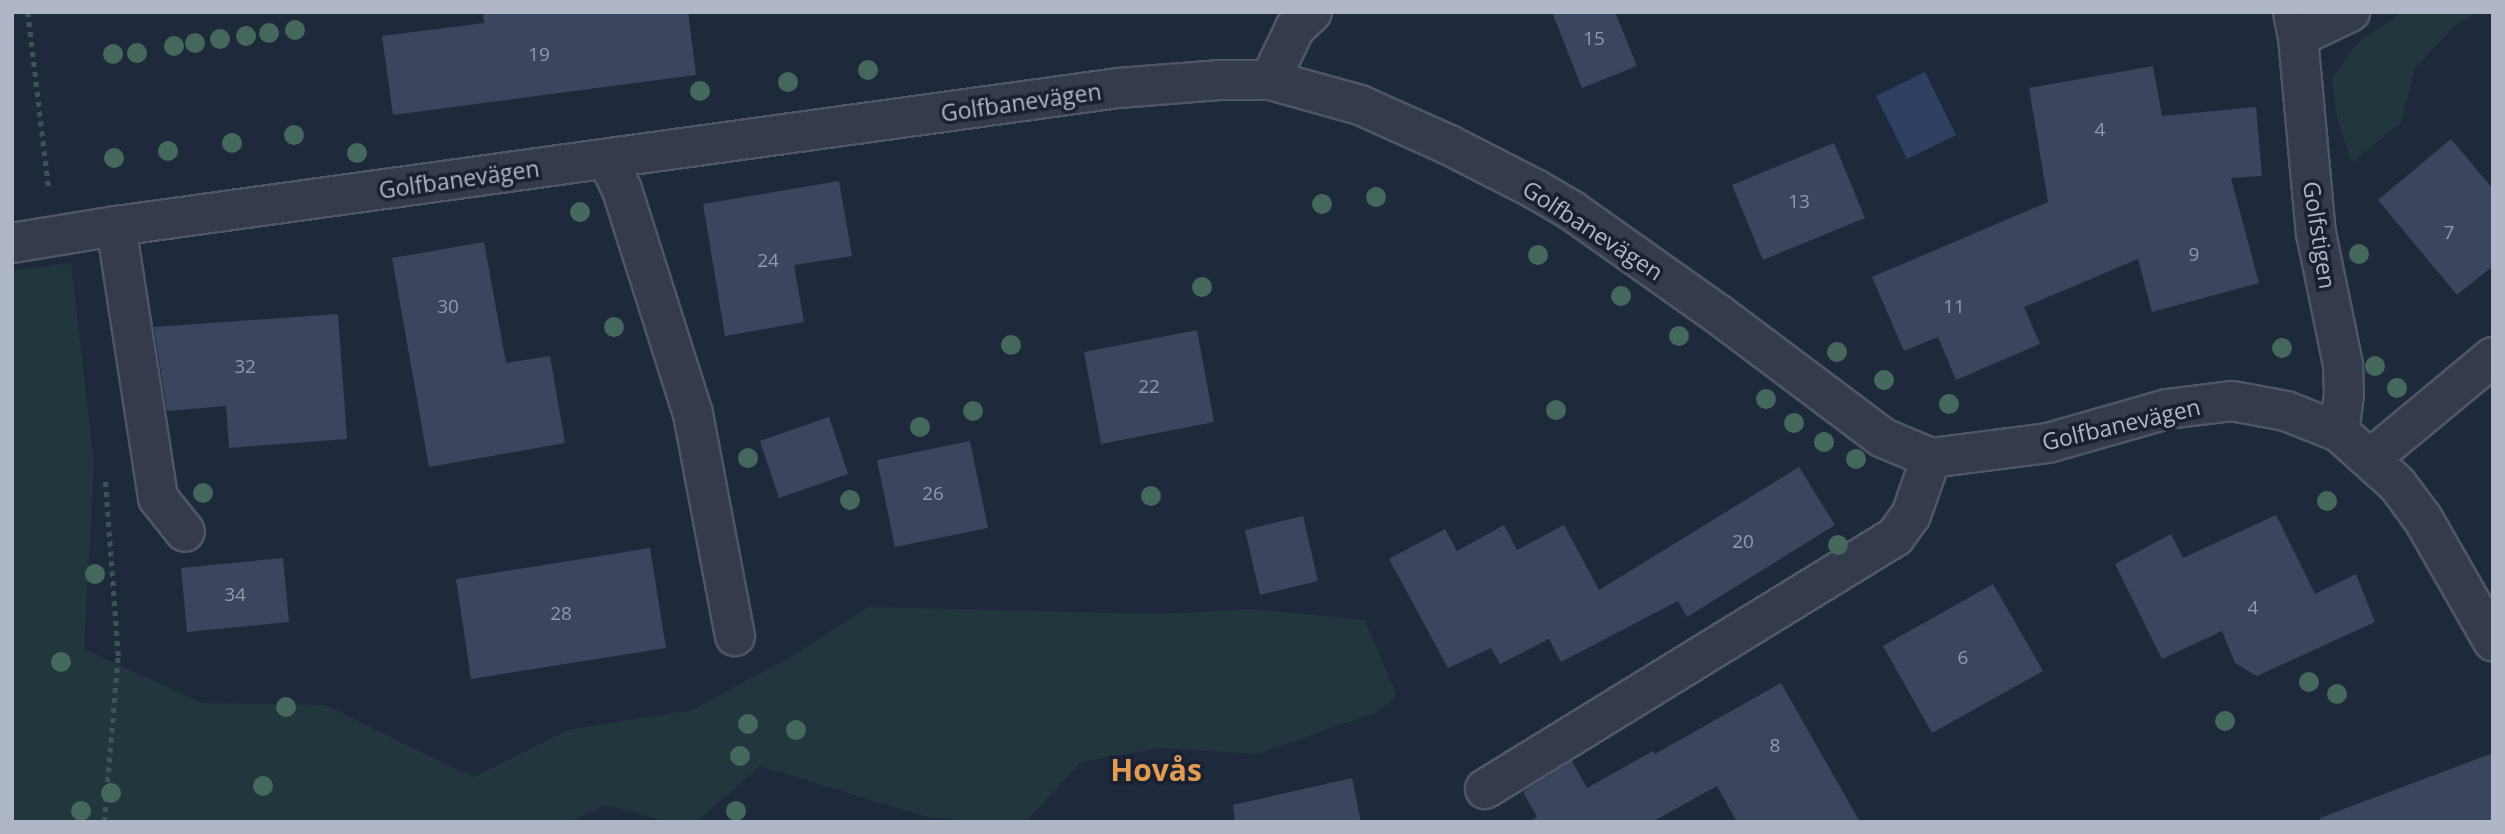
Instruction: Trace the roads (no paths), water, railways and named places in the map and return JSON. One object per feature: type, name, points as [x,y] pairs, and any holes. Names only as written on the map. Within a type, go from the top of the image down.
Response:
[{"type":"street","points":[[1270,80],[1295,28],[1312,12]]},
{"type":"street","name":"Golfstigen","points":[[2339,432],[2344,394],[2343,365],[2316,233],[2295,24],[2350,12]]},
{"type":"street","name":"Golfbanevägen","points":[[12,243],[116,226],[1118,88],[1219,80],[1270,80],[1360,105],[1449,145],[1535,189],[1570,210],[1718,314],[1883,438],[1931,458],[2049,443],[2167,409],[2232,401],[2286,411],[2339,432],[2397,484],[2423,519],[2493,641]]},
{"type":"street","points":[[607,159],[622,190],[693,414],[735,636]]},
{"type":"street","points":[[116,226],[158,498],[185,532]]},
{"type":"street","points":[[2370,459],[2493,357]]},
{"type":"street","points":[[1485,789],[1895,537],[1911,515],[1931,458]]},
{"type":"water","points":[[1925,72],[1956,135],[1907,159],[1876,96]]},
{"type":"district","name":"Hovås","points":[[1156,770]]}]
